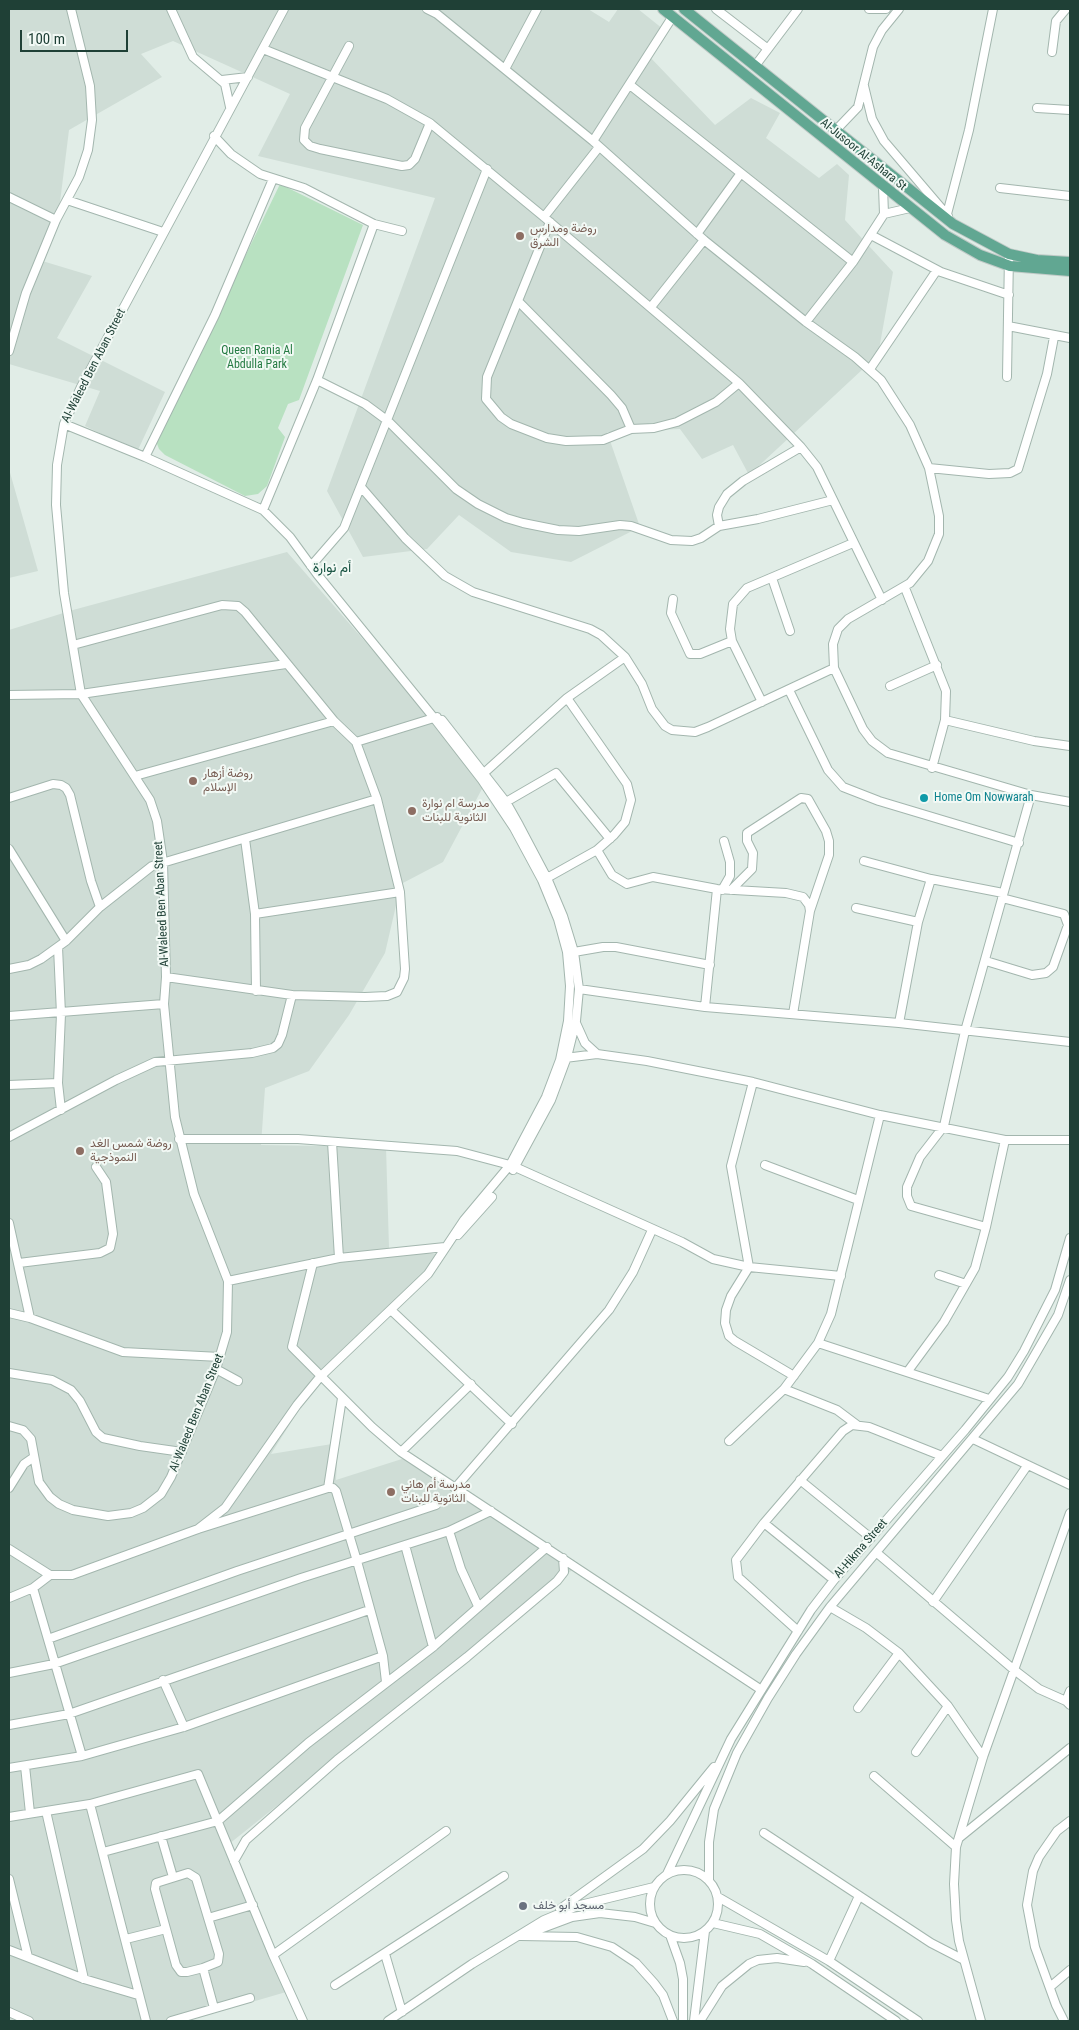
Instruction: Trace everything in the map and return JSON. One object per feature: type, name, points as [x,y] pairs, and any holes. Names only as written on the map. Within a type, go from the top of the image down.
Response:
[{"type":"main road","name":"Al-Jusoor Al-Ashara St","points":[[663,9],[883,187],[962,246],[1010,266],[1070,271]]},
{"type":"main road","name":"Al-Jusoor Al-Ashara St","points":[[684,9],[953,224],[1009,254],[1037,260],[1070,262]]},
{"type":"street","points":[[9,350],[26,293],[56,220],[86,159],[92,120],[87,66],[71,9]]},
{"type":"street","points":[[171,9],[193,57],[222,80],[227,89],[230,107]]},
{"type":"street","name":"Al-Waleed Ben Aban Street","points":[[9,1426],[27,1433],[32,1442],[39,1482],[50,1497],[59,1504],[89,1514],[118,1516],[143,1508],[154,1502],[165,1488],[216,1369],[227,1332],[228,1280],[194,1194],[179,1139],[164,1004],[166,977],[163,862],[153,808],[135,776],[80,694],[64,593],[56,505],[57,465],[64,424],[81,387],[214,136],[284,9]]},
{"type":"street","points":[[427,9],[437,14],[596,144],[704,240],[806,322],[870,369],[881,380],[898,404],[929,468],[939,516],[939,534],[928,561],[915,579],[905,588],[848,619],[838,629],[832,644],[834,668],[863,729],[872,741],[888,753],[932,768],[1031,795],[1070,802]]},
{"type":"street","points":[[505,69],[537,9]]},
{"type":"street","points":[[716,9],[768,49]]},
{"type":"street","points":[[754,66],[798,9]]},
{"type":"street","points":[[869,9],[886,9]]},
{"type":"street","points":[[836,130],[858,107],[873,47],[882,30],[899,9]]},
{"type":"street","points":[[947,214],[969,130],[993,9]]},
{"type":"street","points":[[1052,52],[1053,32],[1056,21],[1066,9]]},
{"type":"street","points":[[673,16],[596,144],[547,219],[519,302],[488,377],[485,388],[486,399],[492,408],[511,424],[532,433],[566,441],[603,440],[631,428],[654,428],[677,422],[716,402],[738,383]]},
{"type":"street","points":[[349,46],[305,128],[304,140],[310,146],[394,165],[410,165],[420,152],[430,123]]},
{"type":"street","points":[[263,49],[404,107],[430,123],[547,219],[738,383],[801,447],[816,467],[882,600]]},
{"type":"street","points":[[222,80],[248,77]]},
{"type":"street","points":[[630,85],[852,262]]},
{"type":"street","points":[[864,86],[872,119],[884,141],[947,214],[953,224]]},
{"type":"street","points":[[1037,108],[1070,110]]},
{"type":"street","points":[[214,136],[244,164],[260,174],[304,188],[374,224],[402,231]]},
{"type":"street","points":[[311,566],[344,528],[487,169]]},
{"type":"street","points":[[698,234],[741,173]]},
{"type":"street","points":[[145,456],[215,315],[274,179]]},
{"type":"street","points":[[806,322],[852,262],[884,214],[883,187]]},
{"type":"street","points":[[1000,188],[1070,196]]},
{"type":"street","points":[[9,197],[56,220]]},
{"type":"street","points":[[67,200],[163,232]]},
{"type":"street","points":[[884,214],[910,208]]},
{"type":"street","points":[[263,510],[317,380],[374,224]]},
{"type":"street","points":[[871,235],[937,270],[1009,295]]},
{"type":"street","points":[[651,307],[704,240]]},
{"type":"street","points":[[1007,377],[1009,254]]},
{"type":"street","points":[[870,369],[937,270]]},
{"type":"street","points":[[519,302],[611,395],[622,408],[631,428]]},
{"type":"street","points":[[1008,326],[1054,337],[1070,338]]},
{"type":"street","points":[[929,468],[989,474],[1010,473],[1018,469],[1044,382],[1054,337]]},
{"type":"street","points":[[317,380],[365,404],[388,421],[456,489],[478,504],[506,518],[558,530],[579,531],[620,525],[631,526],[648,533],[682,542],[701,538],[719,526],[758,519],[833,500]]},
{"type":"street","points":[[64,424],[145,456],[263,510],[290,537],[311,566],[484,773],[506,802],[547,878],[563,916],[574,952],[578,989],[576,1021],[546,1097],[512,1166],[464,1220],[428,1274],[392,1310],[348,1348],[320,1377],[297,1405],[225,1508],[198,1529]]},
{"type":"street","points":[[719,526],[717,515],[719,507],[728,494],[743,481],[801,447]]},
{"type":"street","points":[[361,487],[404,538],[445,576],[472,592],[590,629],[601,635],[625,657],[642,684],[652,709],[665,726],[672,730],[694,732],[834,668]]},
{"type":"street","points":[[762,702],[732,640],[730,629],[733,604],[747,588],[853,543]]},
{"type":"street","points":[[772,578],[790,631]]},
{"type":"street","points":[[905,588],[946,691],[945,720],[932,768]]},
{"type":"street","points":[[674,599],[671,614],[690,654],[700,654],[732,640]]},
{"type":"street","points":[[73,645],[228,604],[238,606],[246,612],[286,664],[334,721],[356,742],[377,799],[400,892],[405,969],[404,978],[397,992],[387,996],[365,997],[292,995],[166,977]]},
{"type":"street","points":[[484,773],[567,698],[625,657]]},
{"type":"street","points":[[9,695],[80,694],[286,664]]},
{"type":"street","points":[[890,686],[937,665]]},
{"type":"street","points":[[789,690],[828,770],[843,787],[879,801],[1019,843]]},
{"type":"street","points":[[547,878],[597,850],[610,839],[628,816],[630,791],[567,698]]},
{"type":"street","points":[[356,742],[437,717]]},
{"type":"street","points":[[437,717],[514,828],[542,880],[558,919],[567,952],[570,986],[563,1058]]},
{"type":"street","points":[[945,720],[1034,742],[1070,746]]},
{"type":"street","points":[[135,776],[334,721]]},
{"type":"street","points":[[506,802],[556,773],[610,839]]},
{"type":"street","points":[[9,798],[53,784],[66,788],[70,795],[91,881],[100,907]]},
{"type":"street","points":[[986,1227],[915,1207],[908,1200],[908,1187],[916,1165],[944,1126],[965,1031],[986,962],[1002,895],[1019,843],[1031,795]]},
{"type":"street","points":[[731,890],[752,869],[753,853],[747,841],[748,833],[801,798],[806,798],[829,841],[829,855],[810,911],[793,1014]]},
{"type":"street","points":[[9,969],[29,965],[66,942],[100,907],[142,872],[163,862],[377,799]]},
{"type":"street","points":[[245,839],[255,914],[256,991]]},
{"type":"street","points":[[704,1007],[719,890],[730,876],[730,862],[724,841]]},
{"type":"street","points":[[9,849],[66,942]]},
{"type":"street","points":[[597,850],[612,875],[627,884],[653,877],[719,890],[797,895],[807,902],[810,911]]},
{"type":"street","points":[[864,861],[930,879],[1002,895],[1064,914],[1068,926],[1052,967],[1046,973],[1032,975],[986,962]]},
{"type":"street","points":[[899,1023],[918,922],[930,879]]},
{"type":"street","points":[[255,914],[400,892]]},
{"type":"street","points":[[856,908],[918,922]]},
{"type":"street","points":[[58,947],[61,1014],[58,1083],[61,1110]]},
{"type":"street","points":[[574,952],[603,947],[616,948],[710,965]]},
{"type":"street","points":[[578,989],[704,1007],[899,1023],[1070,1042]]},
{"type":"street","points":[[9,1137],[143,1066],[171,1060],[252,1053],[273,1048],[278,1044],[282,1035],[292,995]]},
{"type":"street","points":[[9,1016],[61,1014],[164,1004]]},
{"type":"street","points":[[576,1021],[586,1043],[597,1054]]},
{"type":"street","points":[[563,1058],[597,1054],[753,1082],[880,1115],[944,1126],[1005,1140],[1070,1140]]},
{"type":"street","points":[[753,1082],[731,1166],[749,1267],[728,1303],[725,1317],[726,1330],[735,1342],[794,1376]]},
{"type":"street","points":[[9,1085],[58,1083]]},
{"type":"street","points":[[729,1441],[784,1389],[818,1343],[831,1314],[880,1115]]},
{"type":"street","points":[[179,1139],[298,1139],[457,1151],[512,1166],[682,1242],[714,1259],[749,1267],[841,1276]]},
{"type":"street","points":[[908,1372],[944,1322],[975,1268],[1005,1140]]},
{"type":"street","points":[[332,1142],[339,1258]]},
{"type":"street","points":[[765,1165],[858,1200]]},
{"type":"street","points":[[18,1263],[100,1253],[110,1248],[113,1234],[106,1182],[96,1167]]},
{"type":"street","points":[[9,1223],[30,1318]]},
{"type":"street","points":[[456,1487],[609,1310],[633,1272],[652,1230]]},
{"type":"street","name":"Al-Hikma Street","points":[[668,1874],[722,1755],[760,1689],[798,1631],[834,1580],[942,1456],[1016,1364],[1047,1309],[1062,1268],[1070,1238]]},
{"type":"street","points":[[228,1280],[339,1258],[447,1245]]},
{"type":"street","points":[[313,1263],[292,1344],[294,1350],[342,1398],[401,1452],[760,1689]]},
{"type":"street","points":[[939,1274],[966,1284]]},
{"type":"street","name":"Al-Hikma Street","points":[[709,1880],[712,1817],[727,1775],[768,1698],[796,1654],[830,1607],[1018,1384],[1058,1315],[1070,1280]]},
{"type":"street","points":[[392,1310],[512,1424]]},
{"type":"street","points":[[9,1314],[30,1318],[123,1352],[220,1357]]},
{"type":"street","points":[[818,1343],[867,1361],[908,1372],[989,1399]]},
{"type":"street","points":[[216,1369],[238,1381]]},
{"type":"street","points":[[9,1373],[52,1380],[71,1390],[80,1401],[96,1432],[103,1438],[182,1452]]},
{"type":"street","points":[[401,1452],[471,1384]]},
{"type":"street","points":[[784,1389],[837,1410],[857,1425]]},
{"type":"street","points":[[328,1488],[342,1398]]},
{"type":"street","points":[[798,1631],[738,1577],[736,1560],[764,1523],[843,1431],[850,1426],[870,1427],[942,1456]]},
{"type":"street","points":[[973,1439],[1027,1466],[1070,1484]]},
{"type":"street","points":[[9,1488],[24,1464],[34,1457]]},
{"type":"street","points":[[933,1602],[1027,1466]]},
{"type":"street","points":[[800,1480],[870,1538]]},
{"type":"street","points":[[9,1598],[33,1588],[50,1575],[72,1574],[198,1529],[328,1488],[336,1491],[349,1534],[383,1656],[386,1682]]},
{"type":"street","points":[[48,1639],[237,1571],[436,1505]]},
{"type":"street","points":[[9,1673],[54,1664],[449,1531],[491,1511]]},
{"type":"street","points":[[981,2021],[964,1960],[954,1898],[956,1848],[983,1757],[1070,1513]]},
{"type":"street","points":[[764,1523],[834,1580]]},
{"type":"street","points":[[449,1531],[461,1569],[478,1606]]},
{"type":"street","points":[[405,1545],[433,1647]]},
{"type":"street","points":[[103,1852],[218,1821],[308,1743],[433,1647],[547,1547]]},
{"type":"street","points":[[9,1549],[50,1575]]},
{"type":"street","points":[[877,1553],[1013,1670],[1039,1689],[1068,1703],[1070,1691]]},
{"type":"street","points":[[234,1861],[246,1840],[330,1766],[467,1657],[557,1581],[564,1572],[563,1558]]},
{"type":"street","points":[[33,1588],[82,1756]]},
{"type":"street","points":[[830,1607],[866,1628],[899,1653],[948,1706],[983,1757]]},
{"type":"street","points":[[9,1725],[69,1714],[369,1610]]},
{"type":"street","points":[[858,1708],[899,1653]]},
{"type":"street","points":[[9,1768],[82,1756],[184,1727],[383,1656]]},
{"type":"street","points":[[163,1680],[184,1727]]},
{"type":"street","points":[[916,1752],[948,1706]]},
{"type":"street","points":[[959,1838],[1070,1748]]},
{"type":"street","points":[[388,2021],[509,1940],[544,1920],[643,1849],[676,1815],[722,1755]]},
{"type":"street","points":[[25,1766],[30,1813]]},
{"type":"street","points":[[9,1817],[90,1804],[198,1774],[272,1955],[303,2021]]},
{"type":"street","points":[[874,1776],[956,1848]]},
{"type":"street","points":[[90,1804],[146,2021]]},
{"type":"street","points":[[46,1811],[84,1979]]},
{"type":"street","points":[[1064,2021],[1035,1947],[1027,1905],[1033,1871],[1039,1857],[1057,1831],[1070,1821]]},
{"type":"street","points":[[272,1955],[446,1831]]},
{"type":"street","points":[[764,1834],[931,1943],[964,1960]]},
{"type":"street","points":[[161,1836],[173,1877]]},
{"type":"street","points":[[509,1940],[556,1922],[587,1914],[616,1914],[655,1924],[670,1935],[688,1938],[705,1931],[713,1923],[718,1910],[718,1897],[709,1880],[692,1871],[680,1870],[668,1874],[654,1887],[580,1905],[544,1920]]},
{"type":"street","points":[[188,1873],[193,1875],[208,1918],[219,1958],[216,1964],[187,1972],[178,1969],[155,1885],[160,1881],[188,1873]]},
{"type":"street","points":[[335,1986],[504,1876]]},
{"type":"street","points":[[9,1879],[28,1957]]},
{"type":"street","points":[[654,1887],[650,1906],[655,1924]]},
{"type":"street","points":[[829,1961],[859,1896]]},
{"type":"street","points":[[718,1897],[829,1961],[918,2021]]},
{"type":"street","points":[[208,1918],[252,1905]]},
{"type":"street","points":[[713,1923],[750,1930],[760,1934],[812,1964],[896,2021]]},
{"type":"street","points":[[126,1939],[166,1929]]},
{"type":"street","points":[[694,2021],[705,1931]]},
{"type":"street","points":[[670,1935],[680,1963],[683,1979],[683,2021]]},
{"type":"street","points":[[521,1936],[577,1937],[612,1947],[636,1963],[645,1972],[663,1995],[673,2021]]},
{"type":"street","points":[[9,1950],[84,1979],[138,1995]]},
{"type":"street","points":[[384,1954],[402,2012]]},
{"type":"street","points":[[700,2021],[722,1986],[748,1964],[767,1958],[777,1958],[812,1964]]},
{"type":"street","points":[[203,1968],[214,2008]]},
{"type":"street","points":[[1050,1987],[1070,1970]]},
{"type":"street","points":[[171,2021],[250,1998]]},
{"type":"street","points":[[9,2012],[28,2021]]},
{"type":"street","points":[[878,2021],[884,2013]]},
{"type":"shaded area","points":[[9,9],[588,9],[609,22],[618,9],[638,9],[663,29],[648,55],[715,125],[751,98],[780,113],[766,138],[819,178],[837,164],[849,175],[845,220],[893,272],[878,355],[749,475],[733,445],[702,459],[680,429],[607,432],[640,527],[571,562],[511,552],[459,515],[427,549],[363,557],[327,491],[435,198],[258,156],[290,94],[173,41],[141,54],[162,77],[69,130],[59,210],[39,260],[92,276],[57,338],[165,392],[137,452],[85,426],[100,391],[9,364]]},
{"type":"shaded area","points":[[9,469],[38,571],[9,578]]},
{"type":"shaded area","points":[[287,552],[423,708],[483,787],[443,862],[401,884],[385,953],[349,1015],[309,1071],[265,1088],[261,1145],[386,1147],[389,1248],[442,1255],[309,1394],[271,1454],[338,1443],[336,1480],[405,1458],[576,1567],[229,1844],[286,1992],[187,2021],[9,2021],[9,630],[73,610]]},
{"type":"green space","name":"Queen Rania Al Abdulla Park","points":[[280,184],[363,225],[299,400],[288,404],[278,428],[285,437],[267,486],[258,494],[245,496],[165,455],[159,449],[156,441]]},
{"type":"place","name":"روضة ومدارس الشرق","points":[[520,236]]},
{"type":"place","name":"روضة أزهار الإسلام","points":[[193,781]]},
{"type":"place","name":"Home Om Nowwarah","points":[[924,798]]},
{"type":"place","name":"مدرسة ام نوارة الثانوية للبنات","points":[[412,811]]},
{"type":"place","name":"روضة شمس الغد النموذجية","points":[[80,1151]]},
{"type":"place","name":"مدرسة أم هاني الثانوية للبنات","points":[[391,1492]]},
{"type":"place","name":"مسجد أبو خلف","points":[[523,1906]]},
{"type":"district","name":"أم نوارة","points":[[332,568]]}]
